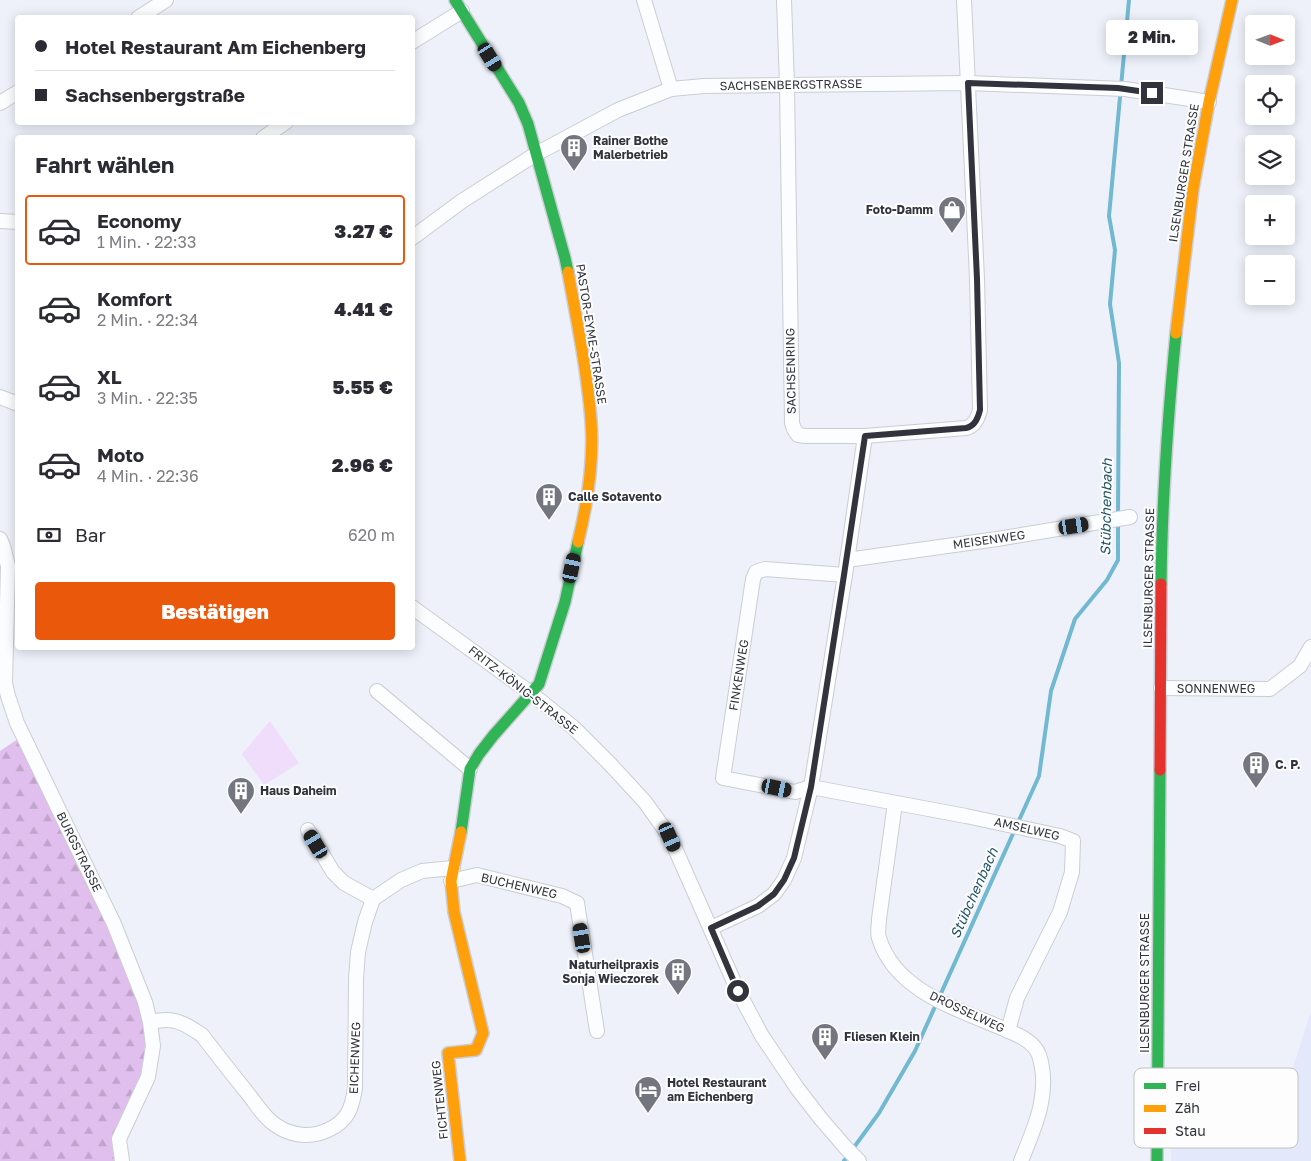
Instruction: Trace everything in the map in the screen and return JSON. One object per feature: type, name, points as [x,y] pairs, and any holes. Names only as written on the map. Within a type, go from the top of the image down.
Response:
[{"type":"street","points":[[143,15],[166,0]]},
{"type":"street","points":[[644,0],[671,89]]},
{"type":"street","points":[[784,0],[787,85]]},
{"type":"street","name":"SACHSENRING","points":[[787,85],[792,413],[794,429],[798,435],[806,436],[865,436],[966,428],[978,417],[980,410],[977,279],[964,0]]},
{"type":"street","name":"ILSENBURGER STRASSE","points":[[1158,1068],[1163,516],[1171,381],[1193,189],[1209,102],[1232,0]]},
{"type":"street","points":[[415,40],[458,5]]},
{"type":"street","name":"PASTOR-EYME-STRASSE","points":[[458,5],[519,103],[528,124],[565,258],[584,360],[591,452],[584,517],[565,602],[540,684],[532,694]]},
{"type":"street","name":"SACHSENBERGSTRASSE","points":[[415,236],[462,201],[536,154],[618,110],[671,89],[704,86],[968,83],[1121,88],[1209,102]]},
{"type":"street","points":[[0,103],[15,94]]},
{"type":"street","points":[[267,135],[282,125]]},
{"type":"street","points":[[0,221],[15,222]]},
{"type":"street","points":[[0,397],[15,403]]},
{"type":"street","points":[[711,928],[758,906],[774,894],[784,880],[794,858],[811,787],[865,436]]},
{"type":"street","name":"MEISENWEG","points":[[847,560],[1122,519]]},
{"type":"street","name":"BURGSTRASSE","points":[[0,540],[8,566],[5,682],[8,696],[17,723],[114,924],[145,1002],[150,1022],[153,1046],[148,1078],[119,1139],[122,1161]]},
{"type":"street","name":"FINKENWEG","points":[[811,787],[795,792],[723,778],[753,579],[756,572],[765,569],[844,575]]},
{"type":"street","name":"FRITZ-KÖNIG-STRASSE","points":[[415,609],[532,694],[574,728],[645,802],[670,837],[738,991],[762,1036],[821,1120],[853,1155]]},
{"type":"street","name":"SONNENWEG","points":[[1161,688],[1270,689],[1300,666],[1311,647]]},
{"type":"street","points":[[378,691],[470,769]]},
{"type":"street","points":[[308,830],[333,872],[344,883],[373,899],[401,880],[422,872],[452,875],[461,831],[470,769],[478,754],[532,694]]},
{"type":"street","name":"AMSELWEG","points":[[811,787],[1016,826],[1060,836],[1073,841],[1072,872],[1060,912],[1017,998],[1008,1031]]},
{"type":"street","name":"DROSSELWEG","points":[[895,803],[878,937],[888,958],[899,972],[919,990],[1026,1040],[1038,1053],[1044,1090],[1038,1118],[1021,1161]]},
{"type":"street","name":"BUCHENWEG","points":[[452,875],[477,875],[562,896],[576,903],[597,1031]]},
{"type":"street","name":"FICHTENWEG","points":[[452,875],[454,912],[483,1033],[476,1050],[448,1054],[460,1161]]},
{"type":"street","name":"EICHENWEG","points":[[150,1022],[167,1020],[177,1022],[189,1026],[202,1035],[261,1110],[275,1125],[289,1133],[305,1135],[321,1133],[335,1127],[345,1118],[353,1104],[358,952],[373,899]]},
{"type":"street","name":"ILSENBURGER STRASSE","points":[[1157,1148],[1157,1161]]},
{"type":"shaded area","points":[[270,721],[299,763],[264,785],[242,754]]},
{"type":"shaded area","points":[[1311,1011],[1311,1161],[1171,1161],[1171,1148],[1298,1148],[1298,1068],[1293,1068]]},
{"type":"green space","points":[[18,739],[139,991],[146,1037],[142,1075],[115,1131],[114,1142],[117,1161],[0,1161],[0,751]]},
{"type":"waterway","name":"Stübchenbach","points":[[1118,515],[1119,363],[1110,304],[1115,250],[1109,216],[1129,0]]},
{"type":"waterway","name":"Stübchenbach","points":[[844,1161],[879,1113],[915,1051],[1039,776],[1051,691],[1075,619],[1107,580],[1118,560],[1118,522]]},
{"type":"traffic: fast","points":[[455,0],[519,103],[528,124],[568,272]]},
{"type":"traffic: fast","points":[[1161,584],[1166,458],[1176,333]]},
{"type":"traffic: fast","points":[[461,832],[470,769],[493,736],[539,684],[565,602],[578,542]]},
{"type":"traffic: fast","points":[[1158,1068],[1160,770]]},
{"type":"traffic: fast","points":[[1157,1148],[1157,1161]]},
{"type":"traffic: slow","points":[[1176,333],[1193,189],[1209,102],[1232,0]]},
{"type":"traffic: slow","points":[[568,272],[584,364],[592,435],[589,481],[578,542]]},
{"type":"traffic: slow","points":[[460,1161],[448,1053],[476,1050],[483,1033],[454,912],[451,881],[461,832]]},
{"type":"traffic: jam","points":[[1160,770],[1161,584]]},
{"type":"place","name":"Rainer Bothe Malerbetrieb","points":[[574,172]]},
{"type":"place","name":"Foto-Damm","points":[[952,234]]},
{"type":"place","name":"Calle Sotavento","points":[[549,521]]},
{"type":"place","name":"C. P.","points":[[1256,789]]},
{"type":"place","name":"Haus Daheim","points":[[241,815]]},
{"type":"place","name":"Naturheilpraxis Sonja Wieczorek","points":[[678,996]]},
{"type":"place","name":"Fliesen Klein","points":[[825,1061]]},
{"type":"place","name":"Hotel Restaurant am Eichenberg","points":[[648,1114]]},
{"type":"route","points":[[738,991],[711,928],[758,906],[774,894],[784,880],[794,858],[811,787],[865,436],[966,428],[975,422],[980,410],[977,279],[968,83],[1125,88],[1152,93]]}]
